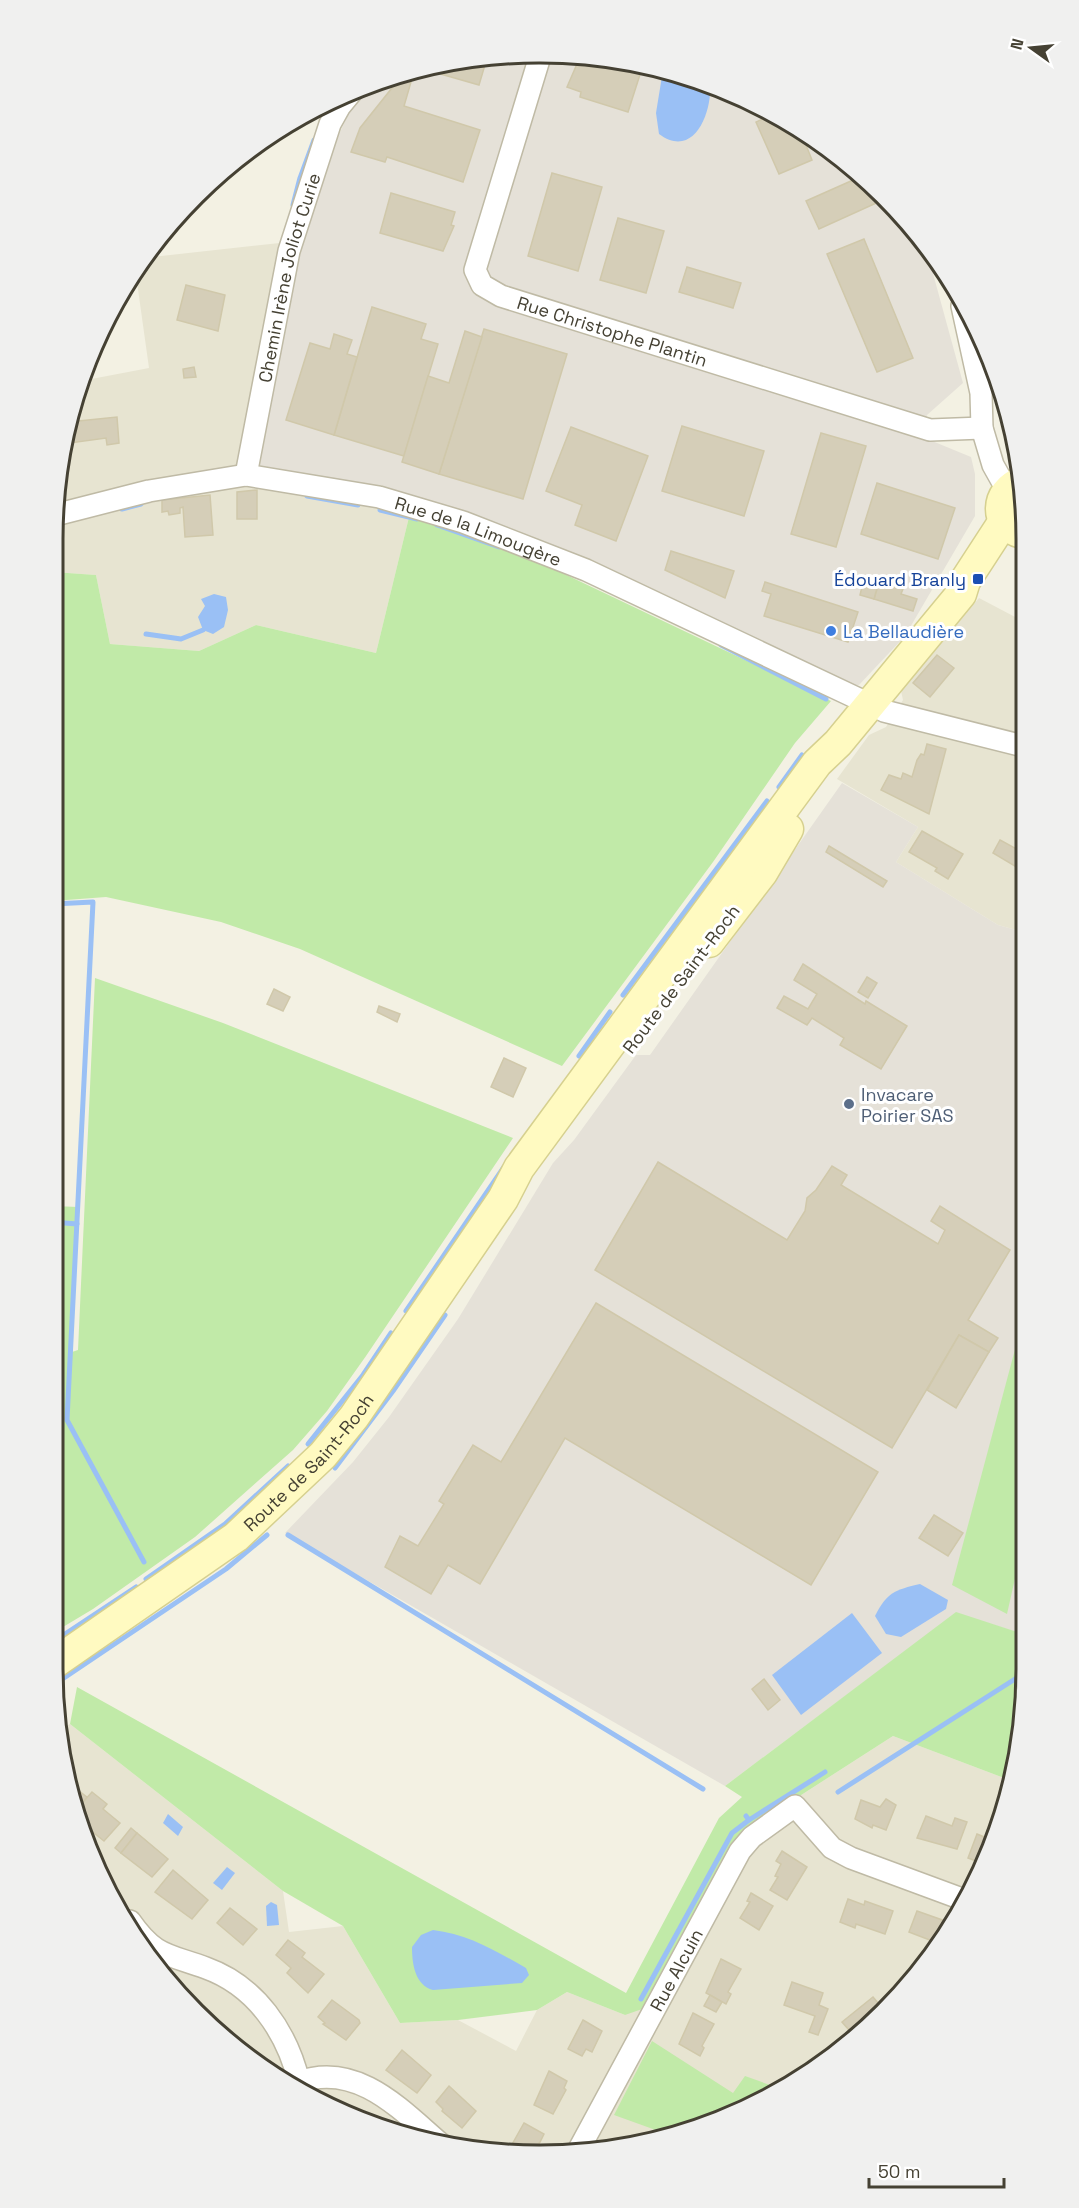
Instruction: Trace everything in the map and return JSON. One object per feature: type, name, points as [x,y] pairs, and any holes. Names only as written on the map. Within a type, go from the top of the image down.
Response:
[{"type":"street","name":"Rue Christophe Plantin","points":[[538,63],[476,270],[482,285],[501,296],[930,430],[982,428]]},
{"type":"street","name":"Chemin Irène Joliot Curie","points":[[246,475],[289,251],[330,124],[339,107]]},
{"type":"street","points":[[967,329],[981,393],[982,428],[993,465],[1013,484]]},
{"type":"street","name":"Rue de la Limougère","points":[[64,513],[149,490],[246,475],[379,497],[463,522],[586,570],[895,715],[1016,744]]},
{"type":"street","points":[[1013,488],[1000,505],[1016,528]]},
{"type":"street","name":"Route de Saint-Roch","points":[[63,1656],[236,1537],[323,1455],[354,1417],[503,1200],[519,1168],[817,763],[872,706],[961,594],[965,581],[1016,529]]},
{"type":"street","name":"Rue Alcuin","points":[[582,2143],[740,1851],[752,1837],[795,1806],[832,1848],[851,1858],[957,1897]]},
{"type":"street","points":[[150,1943],[158,1952],[227,1977],[256,1999],[270,2016],[284,2042],[294,2077]]},
{"type":"street","points":[[303,2082],[323,2077],[358,2082],[381,2094],[425,2131]]},
{"type":"shaded area","points":[[508,64],[571,64],[602,67],[663,79],[722,99],[778,127],[830,161],[854,181],[898,225],[932,269],[963,383],[927,415],[920,436],[971,457],[975,474],[975,516],[905,636],[859,685],[845,685],[662,593],[410,513],[242,481],[289,242],[355,100],[386,88],[416,79],[477,67]]},
{"type":"shaded area","points":[[289,242],[410,513],[376,653],[256,625],[199,651],[110,644],[96,575],[63,573],[67,477],[79,416],[91,379],[149,368],[137,284],[156,257]]},
{"type":"shaded area","points":[[979,598],[1016,617],[1016,930],[998,925],[896,862],[918,827],[837,779],[869,735],[886,727],[903,700],[901,691]]},
{"type":"shaded area","points":[[842,783],[918,827],[896,862],[998,925],[1016,930],[1016,1632],[956,1613],[725,1786],[285,1533],[353,1462],[389,1417],[458,1319],[553,1163],[574,1140],[636,1055],[650,1055]]},
{"type":"shaded area","points":[[70,1724],[283,1891],[289,1932],[343,1926],[400,2023],[458,2020],[516,2051],[537,2010],[567,1992],[625,2015],[742,1833],[893,1736],[1003,1778],[980,1851],[952,1907],[936,1933],[898,1983],[854,2027],[830,2047],[778,2081],[750,2096],[693,2120],[663,2129],[602,2141],[540,2145],[508,2144],[477,2141],[416,2129],[357,2109],[301,2081],[275,2065],[225,2027],[181,1983],[161,1959],[127,1907],[112,1879],[88,1822],[79,1792],[66,1726]]},
{"type":"green space","points":[[410,513],[535,560],[831,701],[795,743],[713,862],[562,1066],[300,949],[221,922],[106,897],[63,900],[63,573],[96,575],[110,644],[199,651],[256,625],[376,653]]},
{"type":"green space","points":[[95,978],[223,1023],[513,1138],[366,1356],[327,1411],[293,1450],[195,1537],[93,1609],[63,1627],[63,1206],[78,1207],[72,1352],[78,1350]]},
{"type":"green space","points":[[1016,1346],[1016,1574],[1007,1614],[952,1585]]},
{"type":"green space","points":[[956,1612],[1016,1632],[1015,1700],[1003,1778],[893,1736],[742,1833],[645,2008],[625,2015],[567,1992],[537,2010],[458,2020],[400,2023],[343,1926],[283,1891],[70,1724],[77,1687],[626,1993],[719,1818],[742,1797],[725,1786]]},
{"type":"green space","points":[[652,2041],[733,2093],[745,2076],[770,2085],[722,2109],[657,2130],[614,2115]]},
{"type":"water","points":[[662,79],[710,94],[708,108],[698,129],[691,137],[682,141],[671,140],[659,134],[656,113]]},
{"type":"water","points":[[214,594],[226,597],[228,610],[224,627],[213,634],[203,630],[198,617],[205,606],[201,599]]},
{"type":"water","points":[[920,1584],[948,1600],[946,1609],[901,1637],[886,1634],[875,1616],[884,1602],[898,1590]]},
{"type":"water","points":[[852,1613],[882,1653],[801,1715],[772,1675]]},
{"type":"water","points":[[168,1814],[183,1827],[178,1836],[163,1823]]},
{"type":"water","points":[[227,1867],[235,1873],[222,1890],[213,1883]]},
{"type":"water","points":[[271,1902],[277,1905],[279,1925],[267,1926],[266,1906]]},
{"type":"water","points":[[433,1930],[458,1935],[481,1944],[526,1968],[529,1975],[522,1983],[433,1990],[418,1979],[412,1947],[421,1935]]},
{"type":"building","points":[[577,65],[640,74],[628,112],[580,97],[581,92],[567,87]]},
{"type":"building","points":[[485,66],[479,85],[439,74]]},
{"type":"building","points":[[409,81],[411,82],[404,106],[480,130],[463,182],[387,157],[385,162],[351,152],[360,128],[394,86]]},
{"type":"building","points":[[763,119],[804,143],[812,160],[779,174],[756,122]]},
{"type":"building","points":[[552,173],[602,187],[578,271],[528,256]]},
{"type":"building","points":[[853,180],[876,203],[819,229],[806,201]]},
{"type":"building","points":[[391,193],[455,212],[451,225],[454,226],[443,251],[380,233]]},
{"type":"building","points":[[618,218],[664,231],[646,293],[600,280]]},
{"type":"building","points":[[864,239],[913,358],[877,372],[827,254]]},
{"type":"building","points":[[687,267],[741,283],[733,308],[679,292]]},
{"type":"building","points":[[186,285],[225,295],[218,331],[177,320]]},
{"type":"building","points":[[372,307],[426,324],[421,339],[438,344],[404,456],[334,435]]},
{"type":"building","points":[[484,329],[567,354],[523,499],[439,474]]},
{"type":"building","points":[[465,331],[482,337],[439,474],[402,462],[428,376],[449,383]]},
{"type":"building","points":[[334,334],[352,340],[347,354],[357,357],[334,435],[286,420],[310,343],[330,349]]},
{"type":"building","points":[[194,367],[196,377],[184,378],[183,369]]},
{"type":"building","points":[[117,417],[119,443],[107,445],[106,438],[73,443],[78,421]]},
{"type":"building","points":[[682,426],[764,451],[744,516],[662,491]]},
{"type":"building","points":[[571,427],[648,456],[616,541],[575,525],[582,505],[546,491]]},
{"type":"building","points":[[821,433],[866,446],[836,547],[791,534]]},
{"type":"building","points":[[877,483],[955,508],[938,559],[861,534]]},
{"type":"building","points":[[257,490],[257,519],[237,519],[237,492]]},
{"type":"building","points":[[210,495],[213,535],[185,537],[183,507],[180,508],[180,513],[169,515],[168,511],[162,512],[162,500]]},
{"type":"building","points":[[671,551],[734,571],[725,598],[665,570]]},
{"type":"building","points":[[765,582],[858,612],[848,642],[764,616],[771,594],[762,591]]},
{"type":"building","points":[[879,582],[903,589],[901,594],[917,599],[913,611],[874,599]]},
{"type":"building","points":[[863,583],[877,588],[874,599],[860,595]]},
{"type":"building","points":[[937,655],[954,668],[930,697],[913,683]]},
{"type":"building","points":[[927,744],[946,749],[929,814],[881,790],[889,775],[901,779],[903,773],[912,777],[917,760],[921,754],[924,755]]},
{"type":"building","points":[[922,831],[963,854],[948,879],[935,871],[937,868],[909,852]]},
{"type":"building","points":[[1000,840],[1016,849],[1016,867],[993,853]]},
{"type":"building","points":[[829,846],[887,881],[883,887],[826,852]]},
{"type":"building","points":[[803,964],[865,1004],[866,1001],[907,1026],[881,1069],[840,1045],[844,1038],[812,1018],[807,1025],[777,1008],[784,996],[808,1009],[817,994],[794,980]]},
{"type":"building","points":[[867,977],[877,983],[868,998],[858,992]]},
{"type":"building","points":[[274,989],[290,997],[283,1011],[267,1004]]},
{"type":"building","points":[[379,1006],[400,1014],[397,1022],[377,1012]]},
{"type":"building","points":[[504,1058],[526,1068],[513,1097],[491,1087]]},
{"type":"building","points":[[658,1162],[787,1240],[805,1211],[807,1198],[816,1190],[832,1166],[847,1175],[841,1185],[938,1244],[945,1230],[931,1221],[940,1206],[1010,1250],[968,1320],[998,1338],[989,1352],[959,1335],[892,1448],[595,1270]]},
{"type":"building","points":[[596,1303],[878,1472],[811,1585],[565,1438],[480,1584],[448,1565],[431,1594],[385,1567],[400,1536],[418,1546],[444,1504],[439,1501],[473,1445],[501,1462]]},
{"type":"building","points":[[959,1335],[989,1352],[956,1408],[927,1390]]},
{"type":"building","points":[[934,1515],[963,1533],[948,1556],[919,1538]]},
{"type":"building","points":[[764,1679],[780,1700],[768,1710],[752,1689]]},
{"type":"building","points":[[79,1791],[88,1798],[82,1801]]},
{"type":"building","points":[[92,1792],[107,1804],[103,1809],[120,1823],[104,1841],[91,1831],[83,1802]]},
{"type":"building","points":[[886,1799],[896,1805],[886,1830],[873,1825],[872,1828],[855,1819],[861,1800],[880,1807]]},
{"type":"building","points":[[926,1816],[952,1826],[955,1818],[967,1822],[957,1849],[917,1838]]},
{"type":"building","points":[[131,1828],[137,1833],[121,1853],[115,1848]]},
{"type":"building","points":[[137,1833],[168,1859],[152,1877],[121,1853]]},
{"type":"building","points":[[977,1834],[985,1837],[975,1861],[968,1858]]},
{"type":"building","points":[[782,1851],[807,1867],[787,1900],[770,1890],[778,1877],[775,1876],[781,1864],[776,1861]]},
{"type":"building","points":[[173,1870],[208,1900],[192,1919],[155,1892]]},
{"type":"building","points":[[751,1893],[773,1906],[759,1930],[740,1918],[750,1902],[747,1901]]},
{"type":"building","points":[[848,1899],[864,1905],[865,1901],[893,1911],[885,1934],[856,1924],[855,1928],[840,1922]]},
{"type":"building","points":[[230,1908],[257,1929],[243,1945],[217,1923]]},
{"type":"building","points":[[917,1911],[944,1920],[931,1940],[909,1932]]},
{"type":"building","points":[[288,1940],[305,1953],[302,1957],[324,1974],[308,1993],[287,1973],[291,1968],[276,1955]]},
{"type":"building","points":[[721,1959],[741,1969],[728,1992],[731,1994],[726,2004],[706,1993]]},
{"type":"building","points":[[792,1982],[823,1993],[819,2005],[828,2009],[818,2035],[809,2032],[815,2016],[784,2005]]},
{"type":"building","points":[[710,1995],[722,2002],[716,2012],[704,2006]]},
{"type":"building","points":[[873,1997],[878,2003],[850,2031],[842,2022]]},
{"type":"building","points":[[332,2000],[359,2020],[360,2023],[346,2040],[323,2024],[325,2023],[318,2017]]},
{"type":"building","points":[[693,2013],[714,2024],[702,2046],[704,2048],[700,2056],[679,2044]]},
{"type":"building","points":[[583,2020],[602,2031],[592,2052],[586,2049],[582,2056],[568,2049]]},
{"type":"building","points":[[402,2050],[431,2075],[417,2093],[386,2070]]},
{"type":"building","points":[[549,2071],[567,2081],[564,2088],[566,2090],[553,2114],[534,2105]]},
{"type":"building","points":[[449,2086],[476,2111],[462,2128],[442,2111],[443,2109],[436,2102]]},
{"type":"building","points":[[524,2123],[544,2134],[538,2145],[512,2144]]},
{"type":"waterway","points":[[293,205],[314,140]]},
{"type":"waterway","points":[[307,496],[358,505]]},
{"type":"waterway","points":[[122,509],[141,504]]},
{"type":"waterway","points":[[380,510],[417,519]]},
{"type":"waterway","points":[[437,525],[499,547]]},
{"type":"waterway","points":[[146,634],[181,639],[203,630]]},
{"type":"waterway","points":[[721,645],[826,699]]},
{"type":"waterway","points":[[779,787],[802,755]]},
{"type":"waterway","points":[[623,995],[767,801]]},
{"type":"waterway","points":[[63,904],[93,902],[67,1420],[144,1562]]},
{"type":"waterway","points":[[579,1056],[610,1012]]},
{"type":"waterway","points":[[406,1311],[504,1167]]},
{"type":"waterway","points":[[63,1223],[77,1224]]},
{"type":"waterway","points":[[335,1468],[393,1391],[445,1315]]},
{"type":"waterway","points":[[308,1444],[363,1375],[391,1333]]},
{"type":"waterway","points":[[146,1579],[225,1524],[288,1466]]},
{"type":"waterway","points":[[63,1678],[226,1569],[267,1535]]},
{"type":"waterway","points":[[288,1535],[703,1789]]},
{"type":"waterway","points":[[63,1635],[136,1587]]},
{"type":"waterway","points":[[838,1792],[1016,1679]]},
{"type":"waterway","points":[[746,1816],[749,1820],[825,1772]]},
{"type":"waterway","points":[[641,1999],[732,1833],[749,1820]]},
{"type":"place","name":"Édouard Branly","points":[[978,579]]},
{"type":"place","name":"La Bellaudière","points":[[831,631]]},
{"type":"place","name":"Invacare Poirier SAS","points":[[849,1104]]}]
